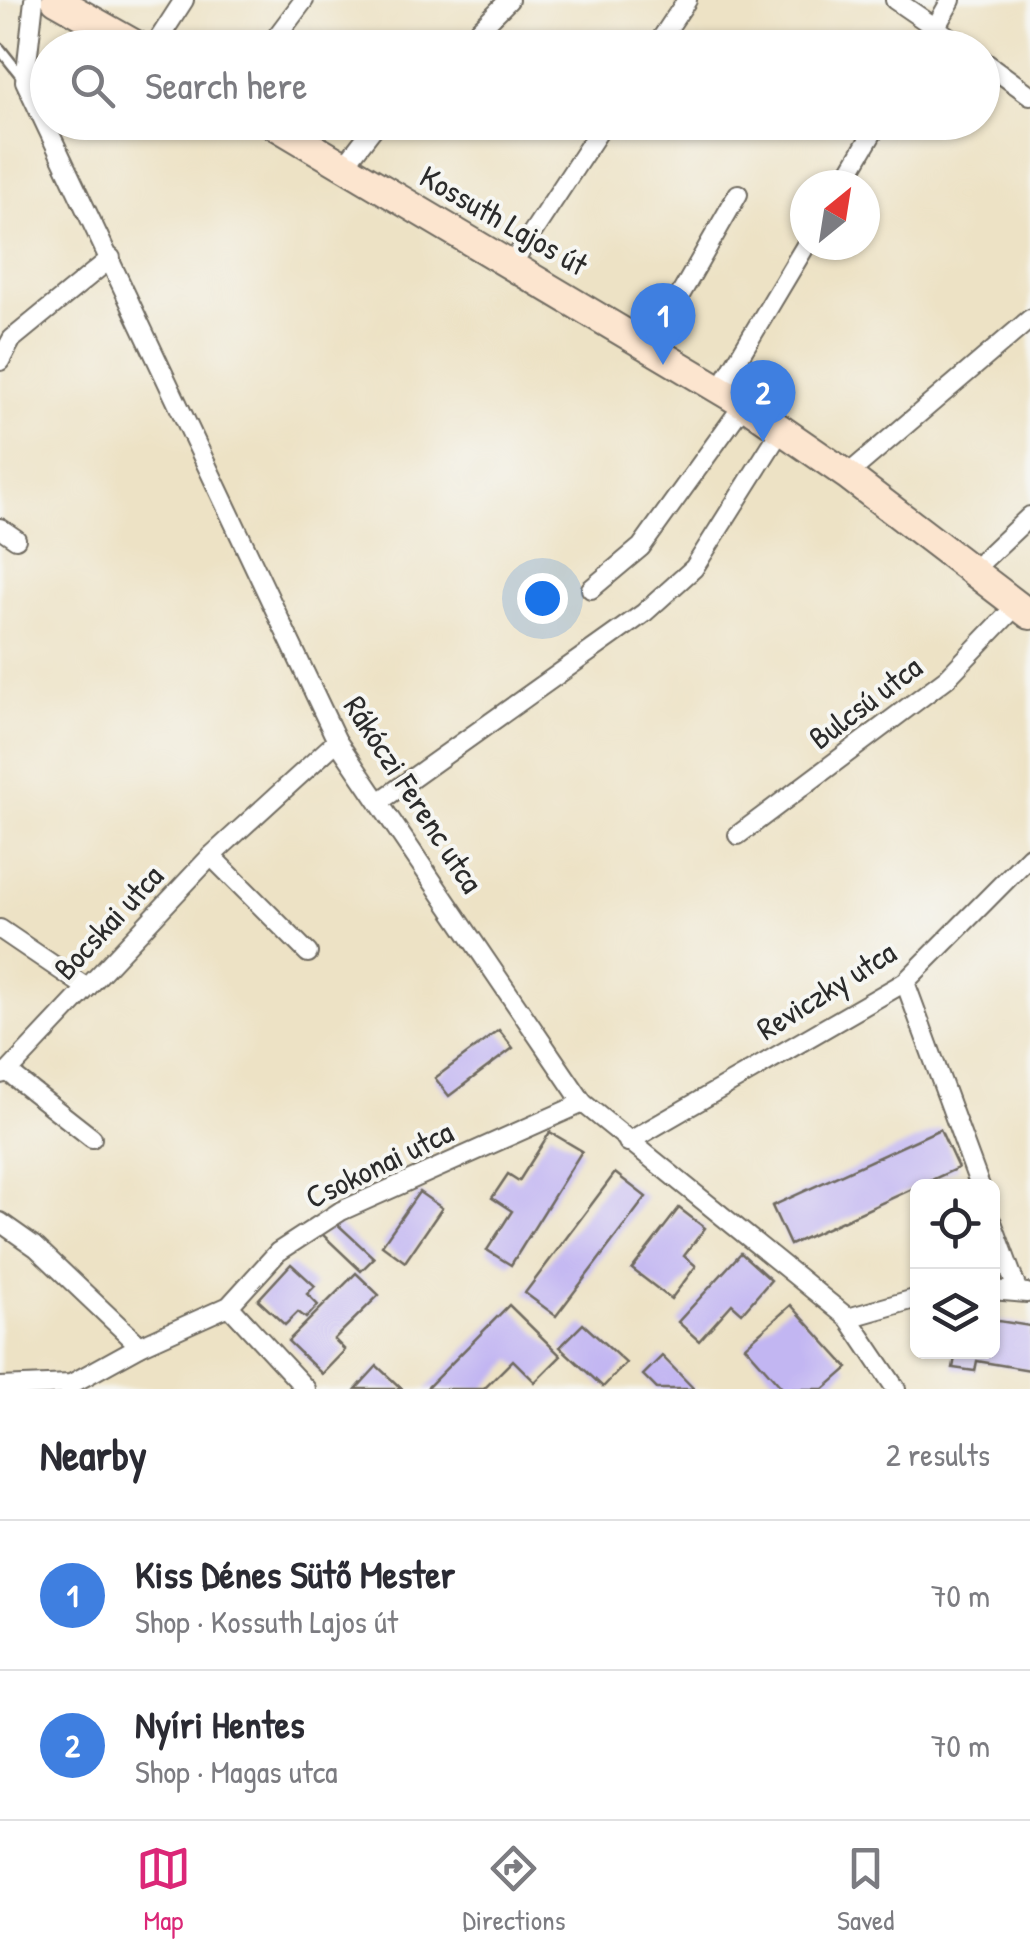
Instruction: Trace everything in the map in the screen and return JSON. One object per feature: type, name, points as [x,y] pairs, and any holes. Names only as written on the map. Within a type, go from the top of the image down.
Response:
[{"type":"main road","points":[[56,0],[109,30]]},
{"type":"main road","name":"Kossuth Lajos út","points":[[300,140],[732,396],[847,475],[1024,610]]},
{"type":"street","points":[[31,30],[34,0]]},
{"type":"street","points":[[165,30],[184,0]]},
{"type":"street","points":[[282,30],[304,0]]},
{"type":"street","points":[[479,30],[509,0]]},
{"type":"street","points":[[667,30],[687,0]]},
{"type":"street","points":[[895,0],[940,30]]},
{"type":"street","points":[[934,30],[951,0]]},
{"type":"street","points":[[25,81],[30,36]]},
{"type":"street","points":[[1000,73],[1030,95]]},
{"type":"street","name":"Rákóczi Ferenc utca","points":[[25,81],[30,91]]},
{"type":"street","name":"Rákóczi Ferenc utca","points":[[54,140],[337,741],[583,1103],[848,1318],[896,1389]]},
{"type":"street","points":[[344,166],[364,140]]},
{"type":"street","points":[[511,264],[594,140]]},
{"type":"street","points":[[851,170],[868,140]]},
{"type":"street","points":[[651,346],[738,194]]},
{"type":"street","points":[[0,362],[6,333],[111,258]]},
{"type":"street","points":[[592,589],[640,547],[732,396],[799,260]]},
{"type":"street","points":[[847,475],[1030,319]]},
{"type":"street","points":[[380,802],[644,613],[694,568],[781,430]]},
{"type":"street","points":[[972,571],[1030,516]]},
{"type":"street","points":[[0,528],[16,540]]},
{"type":"street","name":"Bulcsú utca","points":[[738,835],[947,678],[1024,610]]},
{"type":"street","name":"Bocskai utca","points":[[92,1138],[4,1073],[210,856],[337,741]]},
{"type":"street","name":"Bocskai utca","points":[[210,856],[308,953]]},
{"type":"street","name":"Reviczky utca","points":[[628,1142],[904,982],[1030,856]]},
{"type":"street","points":[[0,929],[87,988]]},
{"type":"street","points":[[904,982],[977,1179]]},
{"type":"street","name":"Csokonai utca","points":[[0,1387],[69,1386],[140,1346],[229,1306],[278,1252],[341,1210],[583,1103]]},
{"type":"street","points":[[0,1222],[38,1248],[140,1346]]},
{"type":"street","points":[[1000,1240],[1024,1292]]},
{"type":"street","points":[[848,1318],[910,1300]]},
{"type":"street","points":[[229,1306],[306,1389]]},
{"type":"lane","points":[[0,49],[25,81]]},
{"type":"building","points":[[499,1030],[513,1048],[449,1096],[435,1078]]},
{"type":"building","points":[[940,1129],[958,1168],[934,1179],[910,1179],[910,1190],[790,1245],[772,1206]]},
{"type":"building","points":[[550,1132],[582,1151],[511,1265],[487,1250],[512,1211],[492,1198],[508,1174],[519,1181]]},
{"type":"building","points":[[615,1173],[646,1197],[556,1316],[525,1293]]},
{"type":"building","points":[[419,1192],[442,1208],[405,1262],[382,1245]]},
{"type":"building","points":[[679,1208],[705,1228],[684,1256],[696,1266],[671,1299],[632,1269]]},
{"type":"building","points":[[334,1221],[374,1258],[361,1271],[322,1234]]},
{"type":"building","points":[[741,1253],[771,1280],[742,1313],[732,1304],[699,1341],[678,1322]]},
{"type":"building","points":[[291,1264],[315,1286],[307,1294],[318,1305],[306,1318],[298,1312],[285,1325],[258,1300]]},
{"type":"building","points":[[356,1273],[379,1295],[334,1339],[345,1350],[322,1374],[288,1341]]},
{"type":"building","points":[[509,1305],[561,1356],[535,1382],[513,1360],[484,1389],[426,1389]]},
{"type":"building","points":[[791,1305],[848,1368],[824,1389],[783,1389],[745,1346]]},
{"type":"building","points":[[1000,1321],[1030,1326],[1030,1370],[977,1361],[975,1371],[953,1368],[955,1359],[1000,1359]]},
{"type":"building","points":[[583,1324],[626,1363],[603,1387],[560,1347]]},
{"type":"building","points":[[662,1356],[694,1389],[657,1389],[643,1375]]},
{"type":"building","points":[[377,1366],[402,1389],[356,1389]]},
{"type":"place","name":"Kiss Dénes Sütő Mester","points":[[663,365]]},
{"type":"place","name":"Nyíri Hentes","points":[[763,442]]}]
